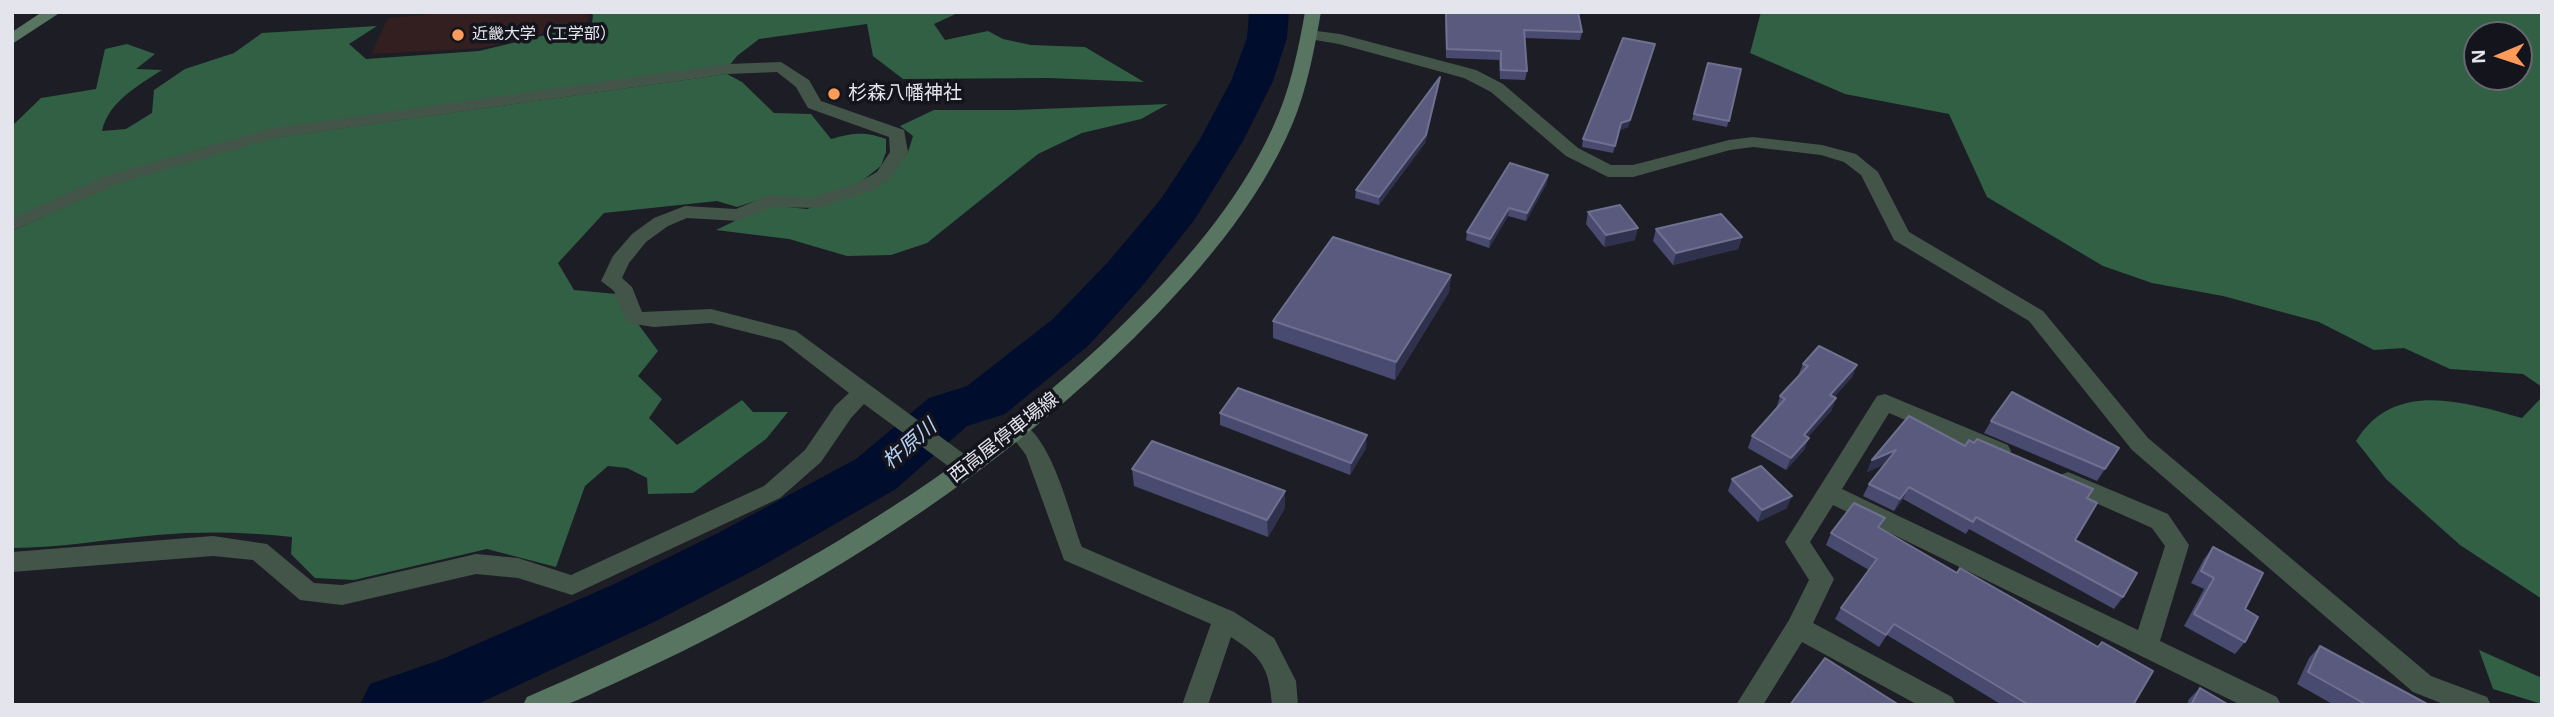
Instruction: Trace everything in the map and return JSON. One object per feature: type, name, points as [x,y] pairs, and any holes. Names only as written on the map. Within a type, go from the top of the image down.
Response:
[{"type":"main road","points":[[12,39],[53,12]]},
{"type":"main road","name":"西高屋停車場線","points":[[536,705],[594,681],[744,608],[874,533],[1018,430],[1122,339],[1191,268],[1244,196],[1282,127],[1303,65],[1313,12]]},
{"type":"street","points":[[1309,35],[1340,39],[1470,74],[1497,88],[1572,152],[1608,171],[1633,171],[1729,145],[1753,142],[1822,150],[1850,158],[1869,172],[1901,236],[2036,316],[2140,444],[2421,684],[2478,705]]},
{"type":"street","points":[[12,225],[114,178],[273,133],[728,69],[781,67],[803,84],[814,104],[898,134],[899,152],[883,176],[866,186],[811,204],[769,201],[738,215],[685,212],[661,222],[639,238],[620,261],[611,281],[622,287],[634,318],[654,320],[711,316],[789,336],[967,468]]},
{"type":"street","points":[[12,562],[213,546],[259,551],[309,593],[342,594],[476,564],[517,568],[572,585],[772,492],[813,456],[843,412],[863,392]]},
{"type":"street","points":[[1749,705],[1798,627],[1822,579],[1797,542],[1885,402],[2022,461]]},
{"type":"street","points":[[1018,430],[1036,451],[1072,553],[1225,619],[1265,646],[1283,681],[1285,705]]},
{"type":"street","points":[[2048,472],[2160,521],[2177,545],[2147,646]]},
{"type":"street","points":[[1828,492],[2268,705]]},
{"type":"street","points":[[1195,705],[1225,619]]},
{"type":"street","points":[[1798,627],[1943,705]]},
{"type":"shaded area","name":"近畿大学（工学部）","points":[[451,12],[579,12],[590,16],[587,22],[483,48],[371,54],[388,18]]},
{"type":"green space","points":[[589,12],[960,12],[934,24],[945,40],[988,31],[1003,39],[1031,45],[1085,47],[1144,82],[1049,78],[903,79],[873,56],[867,24],[759,39],[729,66],[273,130],[112,176],[12,222],[12,126],[41,98],[96,89],[105,49],[127,44],[155,54],[136,69],[162,70],[134,88],[118,103],[105,121],[102,131],[126,129],[152,113],[154,90],[185,69],[234,53],[262,33],[377,26],[349,44],[366,59],[479,51],[592,24],[593,15]]},
{"type":"green space","points":[[1761,12],[2542,12],[2542,387],[2523,374],[2450,369],[2404,348],[2374,350],[2319,322],[2223,296],[2152,283],[2103,266],[1987,197],[1949,114],[1845,94],[1750,53]]},
{"type":"green space","points":[[727,74],[742,82],[774,113],[811,114],[831,139],[858,134],[886,139],[886,152],[881,166],[854,187],[809,201],[764,198],[737,207],[717,201],[604,213],[558,263],[574,290],[616,294],[658,351],[638,376],[662,399],[649,418],[677,445],[742,400],[753,412],[788,412],[766,439],[693,493],[648,494],[647,478],[627,468],[608,466],[585,486],[556,567],[487,549],[354,580],[315,578],[291,554],[292,537],[242,533],[174,534],[12,548],[12,231],[117,183],[272,138]]},
{"type":"green space","points":[[1168,104],[1141,119],[1082,133],[1038,154],[927,243],[891,255],[847,256],[789,239],[716,230],[768,205],[807,209],[886,182],[908,152],[913,136],[900,126],[934,110]]},
{"type":"green space","points":[[2542,397],[2542,599],[2460,545],[2386,479],[2356,441],[2372,422],[2390,409],[2410,402],[2454,402],[2522,418]]},
{"type":"green space","points":[[2479,650],[2542,678],[2542,704],[2493,689]]},
{"type":"building","points":[[1446,12],[1578,12],[1582,32],[1524,30],[1527,71],[1501,70],[1501,51],[1447,49]]},
{"type":"building","points":[[1623,38],[1655,44],[1630,120],[1621,123],[1615,146],[1583,139]]},
{"type":"building","points":[[1708,63],[1741,69],[1729,121],[1694,114]]},
{"type":"building","points":[[1440,77],[1426,135],[1379,197],[1356,190]]},
{"type":"building","points":[[1510,163],[1548,175],[1527,213],[1509,208],[1490,239],[1467,232]]},
{"type":"building","points":[[1620,205],[1638,228],[1606,235],[1588,212]]},
{"type":"building","points":[[1721,214],[1742,237],[1676,253],[1656,229]]},
{"type":"building","points":[[1333,237],[1451,275],[1396,362],[1273,321]]},
{"type":"building","points":[[1819,346],[1857,365],[1830,395],[1836,398],[1804,435],[1809,438],[1791,458],[1752,436],[1785,399],[1780,396],[1808,366],[1803,364]]},
{"type":"building","points":[[1238,388],[1367,435],[1351,463],[1220,413]]},
{"type":"building","points":[[2012,392],[2119,448],[2105,469],[1991,421]]},
{"type":"building","points":[[1909,416],[1965,446],[1969,440],[1974,443],[1977,439],[2093,489],[2087,498],[2097,503],[2075,540],[2137,573],[2123,597],[1976,517],[1973,522],[1909,487],[1900,499],[1869,484],[1896,450],[1872,460]]},
{"type":"building","points":[[1152,441],[1285,491],[1267,520],[1132,469]]},
{"type":"building","points":[[1761,466],[1792,496],[1762,510],[1732,479]]},
{"type":"building","points":[[1854,503],[1885,518],[1878,527],[1957,573],[1960,568],[2098,647],[2102,642],[2153,671],[2133,705],[2029,705],[1894,624],[1886,635],[1841,608],[1877,559],[1831,533]]},
{"type":"building","points":[[2213,547],[2263,573],[2245,609],[2258,617],[2245,642],[2194,614],[2214,578],[2201,571]]},
{"type":"building","points":[[2320,646],[2429,705],[2367,705],[2308,672]]},
{"type":"building","points":[[1825,658],[1899,705],[1790,705]]},
{"type":"building","points":[[2200,688],[2229,705],[2191,705]]},
{"type":"waterway","name":"杵原川","points":[[393,705],[457,683],[632,604],[741,549],[876,474],[948,412],[986,400],[1071,332],[1126,273],[1178,209],[1221,141],[1252,81],[1267,38],[1269,12]]},
{"type":"place","name":"近畿大学（工学部）","points":[[458,35]]},
{"type":"place","name":"杉森八幡神社","points":[[834,94]]}]
